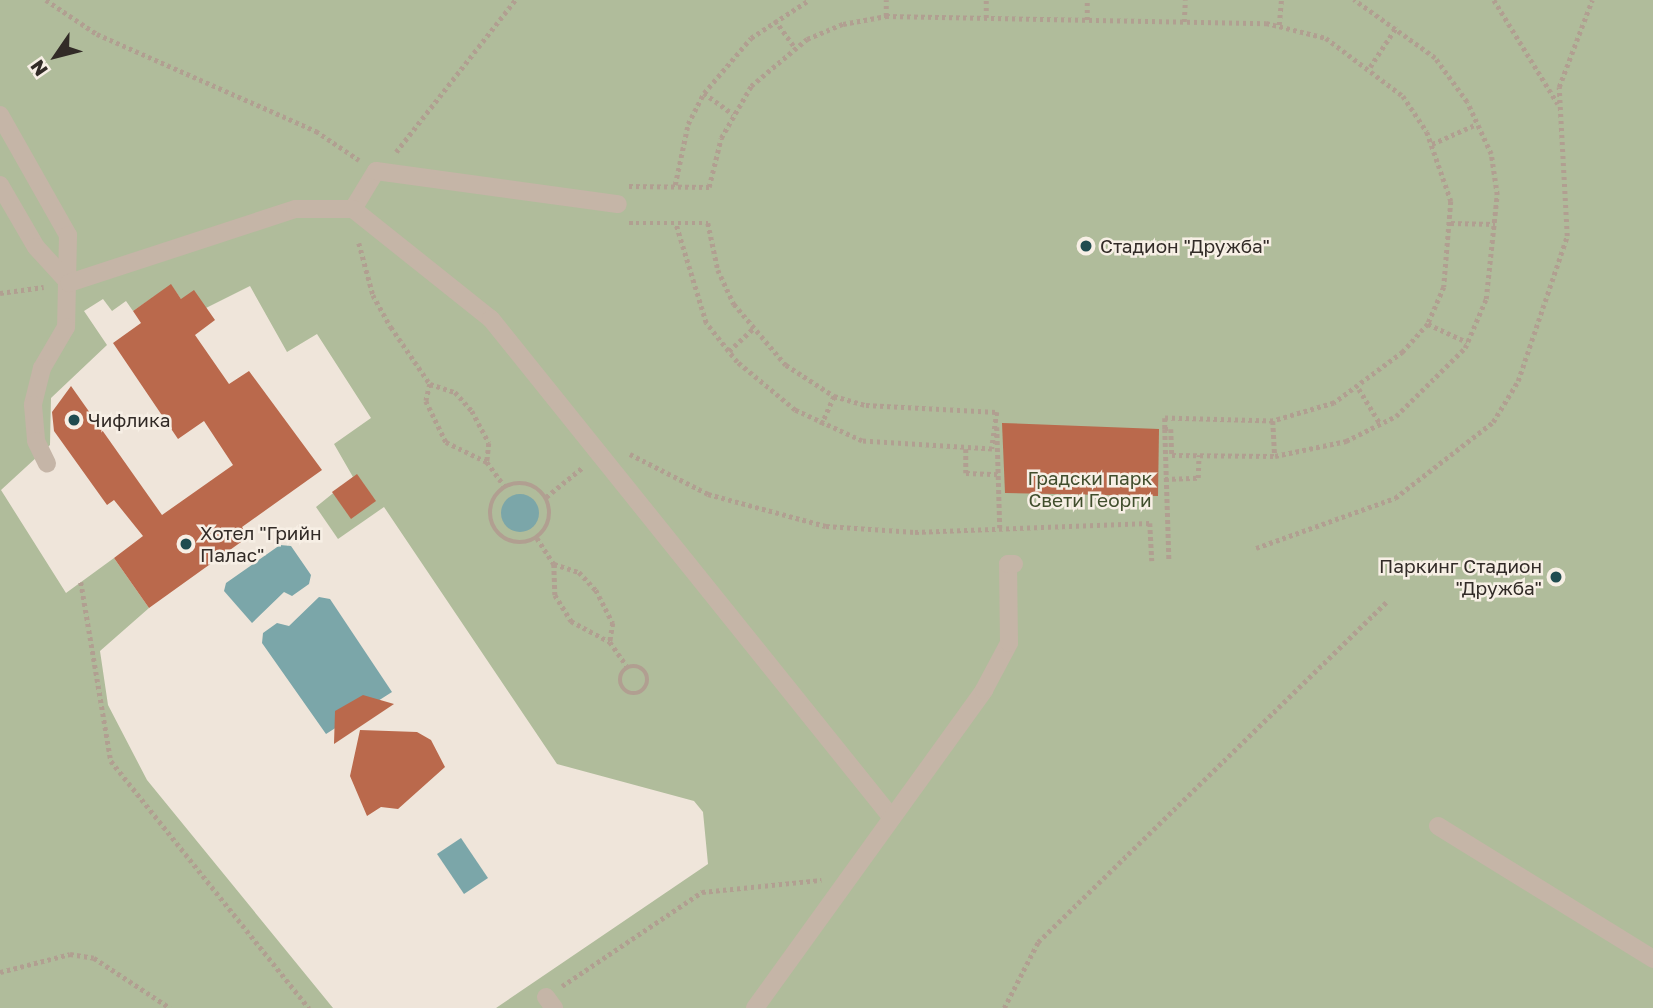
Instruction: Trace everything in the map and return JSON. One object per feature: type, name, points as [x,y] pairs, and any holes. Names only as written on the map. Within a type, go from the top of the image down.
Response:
[{"type":"lane","points":[[0,115],[68,235],[66,327],[42,368],[33,405],[36,441],[47,464]]},
{"type":"lane","points":[[353,209],[376,171],[618,204]]},
{"type":"lane","points":[[0,185],[36,247],[69,283]]},
{"type":"lane","points":[[69,283],[295,209],[353,209],[491,319],[892,818]]},
{"type":"lane","points":[[755,1008],[984,691],[1009,643],[1008,564],[1014,564]]},
{"type":"lane","points":[[1438,826],[1653,959]]},
{"type":"path","points":[[46,0],[97,34],[316,131],[376,171],[430,116],[516,0]]},
{"type":"path","points":[[675,185],[688,124],[704,93],[726,64],[775,20],[809,0]]},
{"type":"path","points":[[886,0],[886,16]]},
{"type":"path","points":[[986,0],[986,18]]},
{"type":"path","points":[[1087,0],[1087,20]]},
{"type":"path","points":[[1184,22],[1185,0]]},
{"type":"path","points":[[1279,25],[1281,0]]},
{"type":"path","points":[[1165,429],[1171,429],[1172,455],[1275,456],[1346,441],[1381,425],[1433,382],[1467,342],[1486,299],[1495,225],[1491,154],[1477,124],[1435,58],[1397,26],[1354,0]]},
{"type":"path","points":[[1494,0],[1558,105]]},
{"type":"path","points":[[1256,548],[1395,498],[1493,422],[1518,381],[1567,236],[1558,105],[1592,0]]},
{"type":"path","points":[[629,186],[709,187],[733,114],[751,86],[795,48],[844,24],[886,16],[1279,25],[1326,38],[1370,67],[1403,96],[1432,144],[1451,201],[1444,287],[1428,324],[1359,389],[1273,421],[1165,418],[1169,559]]},
{"type":"path","points":[[775,20],[795,48]]},
{"type":"path","points":[[1370,67],[1397,26]]},
{"type":"path","points":[[704,93],[733,114]]},
{"type":"path","points":[[1432,144],[1477,124]]},
{"type":"path","points":[[353,209],[373,295],[430,384],[430,415],[446,442],[487,462],[505,488]]},
{"type":"path","points":[[629,224],[708,223],[718,270],[753,329],[786,365],[834,397],[891,409],[996,412],[1000,528]]},
{"type":"path","points":[[1451,223],[1495,225]]},
{"type":"path","points":[[676,225],[688,281],[706,323],[769,392],[821,425],[879,444],[966,449],[992,449],[990,427],[997,427]]},
{"type":"path","points":[[0,293],[69,283]]},
{"type":"path","points":[[1428,324],[1467,342]]},
{"type":"path","points":[[729,351],[753,329]]},
{"type":"path","points":[[430,384],[455,392],[472,411],[489,443],[487,462]]},
{"type":"path","points":[[1359,389],[1381,425]]},
{"type":"path","points":[[821,425],[834,397]]},
{"type":"path","points":[[1273,421],[1275,456]]},
{"type":"path","points":[[966,449],[966,473],[999,474]]},
{"type":"path","points":[[623,450],[708,494],[790,519],[871,532],[1150,523],[1152,561]]},
{"type":"path","points":[[546,497],[599,453]]},
{"type":"path","points":[[1165,479],[1198,478],[1199,455]]},
{"type":"path","points":[[530,485],[546,497],[549,523],[537,538],[511,542],[496,531],[492,504],[505,488],[530,485]]},
{"type":"path","points":[[537,538],[554,564],[555,595],[571,621],[610,642],[627,666],[644,670],[642,692],[621,687],[627,666]]},
{"type":"path","points":[[554,564],[579,572],[600,596],[613,623],[610,642]]},
{"type":"path","points":[[81,582],[111,761],[309,1008]]},
{"type":"path","points":[[1004,1008],[1038,942],[1388,600]]},
{"type":"path","points":[[550,1002],[702,891],[850,877]]},
{"type":"path","points":[[0,972],[70,954],[94,958],[170,1008]]},
{"type":"green space","name":"Градски парк Свети Георги","points":[[0,0],[1653,0],[1653,1008],[496,1008],[708,864],[703,812],[694,801],[557,764],[384,507],[338,539],[316,507],[353,477],[334,444],[371,418],[317,334],[287,352],[250,286],[206,308],[181,299],[171,285],[133,311],[126,301],[112,311],[103,299],[84,311],[107,345],[51,398],[50,445],[1,490],[66,593],[114,558],[149,608],[100,651],[108,705],[147,780],[333,1008],[0,1008]]},
{"type":"water","points":[[520,494],[534,499],[539,513],[534,527],[520,532],[506,527],[501,513],[506,499]]},
{"type":"water","points":[[280,545],[291,546],[311,575],[309,584],[292,596],[284,592],[252,623],[224,591],[226,583]]},
{"type":"water","points":[[319,597],[330,599],[392,692],[326,734],[262,643],[263,633],[277,623],[289,626]]},
{"type":"water","points":[[461,838],[488,878],[464,894],[437,854]]},
{"type":"building","points":[[171,284],[181,299],[194,290],[215,320],[195,335],[229,384],[249,371],[322,470],[242,527],[248,537],[149,608],[114,558],[143,536],[114,500],[107,505],[54,431],[52,412],[71,386],[162,515],[233,465],[204,421],[178,439],[113,343],[141,323],[133,311]]},
{"type":"building","points":[[1002,423],[1159,429],[1158,496],[1005,493]]},
{"type":"building","points":[[357,474],[376,501],[351,519],[332,492]]},
{"type":"building","points":[[363,695],[394,704],[334,744],[335,711]]},
{"type":"building","points":[[360,730],[417,732],[431,740],[445,767],[398,809],[381,807],[367,816],[350,776]]},
{"type":"place","name":"Стадион \"Дружба\"","points":[[1086,246]]},
{"type":"place","name":"Чифлика","points":[[74,420]]},
{"type":"place","name":"Хотел \"Грийн Палас\"","points":[[186,544]]},
{"type":"place","name":"Паркинг Стадион \"Дружба\"","points":[[1556,577]]}]
